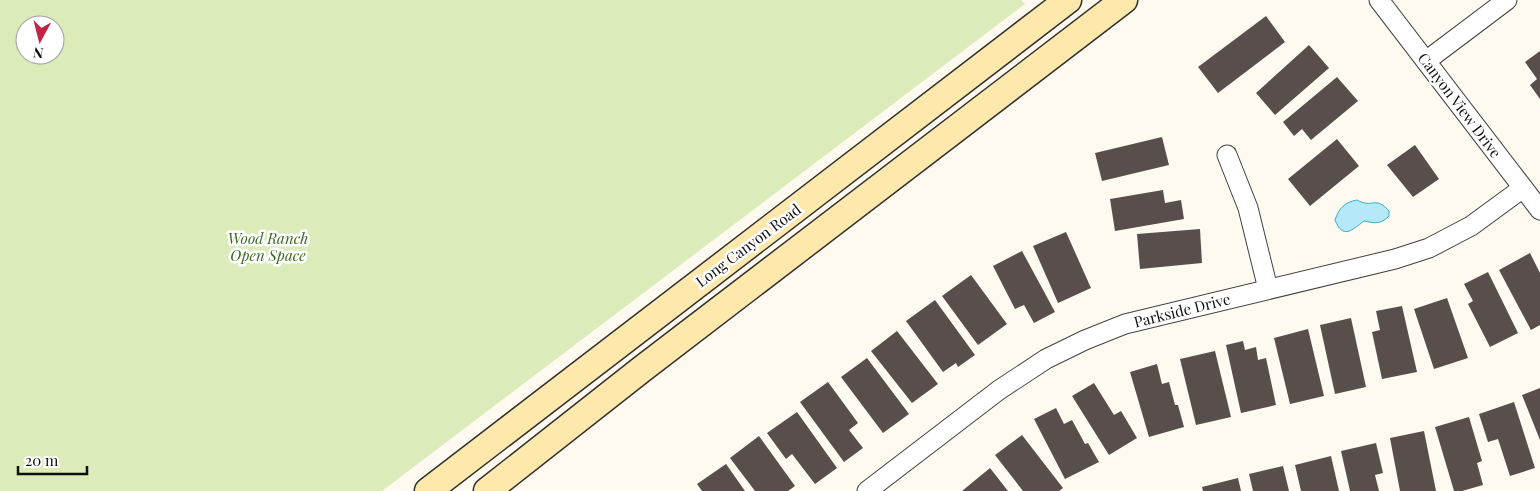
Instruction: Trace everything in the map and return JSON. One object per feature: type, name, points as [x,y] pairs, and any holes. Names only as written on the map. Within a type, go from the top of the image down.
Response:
[{"type":"main road","name":"Long Canyon Road","points":[[428,491],[1068,0]]},
{"type":"main road","points":[[487,491],[642,369],[1124,0]]},
{"type":"street","name":"Canyon View Drive","points":[[1379,0],[1540,210]]},
{"type":"street","points":[[1426,61],[1507,0]]},
{"type":"street","points":[[1227,155],[1248,208],[1268,289]]},
{"type":"street","name":"Parkside Drive","points":[[868,491],[999,390],[1046,359],[1085,340],[1126,324],[1395,259],[1429,248],[1471,226],[1523,188]]},
{"type":"green space","name":"Wood Ranch Open Space","points":[[0,0],[1021,0],[1025,4],[382,491],[0,491]]},
{"type":"water","points":[[1357,200],[1384,206],[1389,211],[1389,216],[1377,223],[1364,221],[1352,230],[1341,230],[1335,220],[1338,212],[1349,202]]},
{"type":"building","points":[[1266,16],[1285,42],[1218,93],[1198,67]]},
{"type":"building","points":[[1309,45],[1329,68],[1275,115],[1256,93]]},
{"type":"building","points":[[1540,51],[1540,99],[1530,85],[1537,79],[1525,62]]},
{"type":"building","points":[[1337,77],[1358,101],[1311,140],[1302,129],[1294,136],[1283,122]]},
{"type":"building","points":[[1162,137],[1169,165],[1102,181],[1095,153]]},
{"type":"building","points":[[1337,139],[1359,166],[1310,206],[1288,179]]},
{"type":"building","points":[[1415,145],[1439,179],[1413,197],[1387,165]]},
{"type":"building","points":[[1163,190],[1165,203],[1181,200],[1184,219],[1115,231],[1110,199]]},
{"type":"building","points":[[1200,229],[1202,263],[1140,269],[1137,234]]},
{"type":"building","points":[[1066,232],[1091,288],[1058,303],[1033,246]]},
{"type":"building","points":[[1022,251],[1055,312],[1034,323],[1024,305],[1015,309],[993,266]]},
{"type":"building","points":[[1530,253],[1540,273],[1540,325],[1531,330],[1499,270]]},
{"type":"building","points":[[1488,272],[1518,333],[1490,347],[1468,304],[1473,301],[1464,284]]},
{"type":"building","points":[[971,275],[1007,324],[978,345],[942,296]]},
{"type":"building","points":[[1447,298],[1468,358],[1434,369],[1414,309]]},
{"type":"building","points":[[935,300],[975,355],[958,367],[956,363],[943,372],[906,321]]},
{"type":"building","points":[[1402,306],[1417,372],[1382,379],[1372,332],[1380,330],[1376,311]]},
{"type":"building","points":[[1351,318],[1366,387],[1335,394],[1320,325]]},
{"type":"building","points":[[1308,329],[1324,396],[1290,404],[1274,338]]},
{"type":"building","points":[[897,331],[938,384],[912,403],[871,351]]},
{"type":"building","points":[[1243,341],[1245,350],[1256,347],[1258,360],[1266,358],[1276,405],[1241,413],[1226,345]]},
{"type":"building","points":[[1215,351],[1231,417],[1196,425],[1180,359]]},
{"type":"building","points":[[867,358],[909,414],[883,433],[841,377]]},
{"type":"building","points":[[1157,364],[1162,384],[1169,382],[1175,405],[1178,405],[1184,427],[1149,437],[1130,372]]},
{"type":"building","points":[[828,382],[858,423],[849,430],[863,448],[844,462],[800,402]]},
{"type":"building","points":[[1094,383],[1114,415],[1121,411],[1137,438],[1109,455],[1072,396]]},
{"type":"building","points":[[1540,388],[1540,440],[1522,395]]},
{"type":"building","points":[[1514,402],[1535,468],[1510,476],[1498,439],[1488,442],[1479,414]]},
{"type":"building","points":[[1056,408],[1064,424],[1072,420],[1085,444],[1088,443],[1099,462],[1065,479],[1034,419]]},
{"type":"building","points":[[797,412],[837,468],[815,484],[792,454],[786,459],[767,433]]},
{"type":"building","points":[[1469,417],[1482,461],[1477,463],[1483,485],[1462,491],[1454,491],[1435,427]]},
{"type":"building","points":[[1424,431],[1436,491],[1400,491],[1390,438]]},
{"type":"building","points":[[1022,435],[1063,488],[1059,491],[1023,491],[995,455]]},
{"type":"building","points":[[759,436],[795,486],[788,491],[755,491],[730,458]]},
{"type":"building","points":[[1376,443],[1383,473],[1375,475],[1379,491],[1350,491],[1341,451]]},
{"type":"building","points":[[1331,456],[1339,491],[1301,491],[1295,465]]},
{"type":"building","points":[[726,464],[745,491],[702,491],[697,484]]},
{"type":"building","points":[[1283,466],[1289,491],[1253,491],[1249,474]]},
{"type":"building","points":[[990,468],[1008,491],[962,491]]},
{"type":"building","points":[[1238,478],[1241,491],[1203,491],[1202,487]]}]
